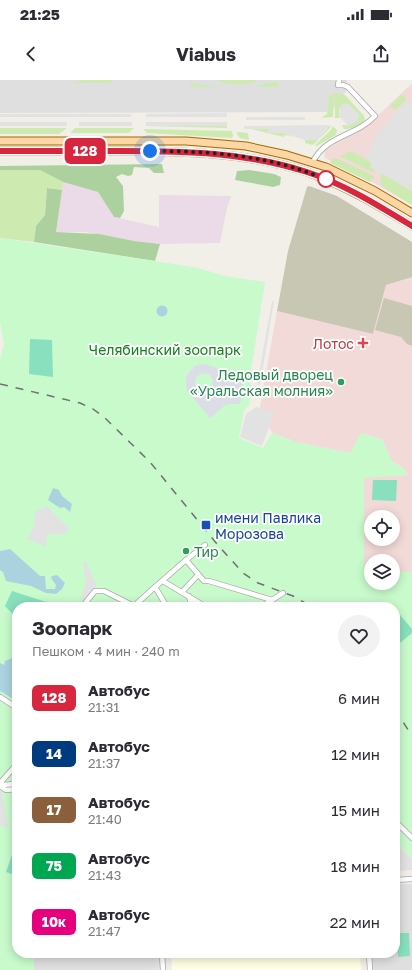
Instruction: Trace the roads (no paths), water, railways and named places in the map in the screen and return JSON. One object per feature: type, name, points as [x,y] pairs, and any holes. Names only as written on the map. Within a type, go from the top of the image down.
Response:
[{"type":"main road","points":[[0,141],[150,140],[210,142],[235,144],[264,149],[326,167],[375,191],[412,213]]},
{"type":"main road","points":[[0,151],[161,151],[210,153],[261,160],[327,180],[371,201],[412,226]]},
{"type":"main road","points":[[308,173],[312,163]]},
{"type":"street","points":[[312,163],[327,144],[366,124],[375,116],[348,87],[338,85],[338,80]]},
{"type":"street","points":[[139,602],[205,545]]},
{"type":"street","points":[[186,560],[204,581],[209,581],[272,600]]},
{"type":"street","points":[[182,592],[198,575]]},
{"type":"street","points":[[163,581],[198,602]]},
{"type":"street","points":[[155,588],[164,602]]},
{"type":"street","points":[[86,602],[95,591],[104,592],[126,602]]},
{"type":"street","points":[[269,602],[284,593]]},
{"type":"street","points":[[189,596],[191,602]]},
{"type":"street","points":[[0,697],[12,705]]},
{"type":"street","points":[[0,785],[12,770]]},
{"type":"street","points":[[0,785],[12,784]]},
{"type":"street","points":[[0,785],[6,790],[12,789]]},
{"type":"street","points":[[400,826],[412,838]]},
{"type":"street","points":[[400,880],[412,879]]},
{"type":"street","points":[[162,958],[163,970]]},
{"type":"street","points":[[370,958],[370,970]]},
{"type":"water","points":[[160,306],[164,306],[166,307],[166,315],[160,316],[157,313],[157,309]]},
{"type":"water","points":[[53,488],[59,490],[62,496],[72,504],[70,512],[64,507],[60,508],[48,500]]},
{"type":"water","points":[[10,549],[40,576],[45,576],[46,589],[55,589],[56,585],[51,578],[52,576],[57,575],[65,583],[62,589],[56,594],[46,593],[31,586],[6,581],[3,572],[0,570],[0,551]]},
{"type":"water","points":[[12,658],[12,698],[0,691],[0,663],[4,665],[5,661]]},
{"type":"railway","points":[[0,384],[80,403],[93,409],[105,418],[150,462],[217,544],[243,573],[258,583],[293,596],[303,602]]},
{"type":"railway","points":[[400,717],[412,736]]},
{"type":"place","name":"Лотос","points":[[363,343]]},
{"type":"place","name":"Ледовый дворец «Уральская молния»","points":[[341,382]]},
{"type":"place","name":"имени Павлика Морозова","points":[[206,525]]},
{"type":"place","name":"Тир","points":[[186,551]]},
{"type":"park label","name":"Челябинский зоопарк","points":[[165,349]]}]
